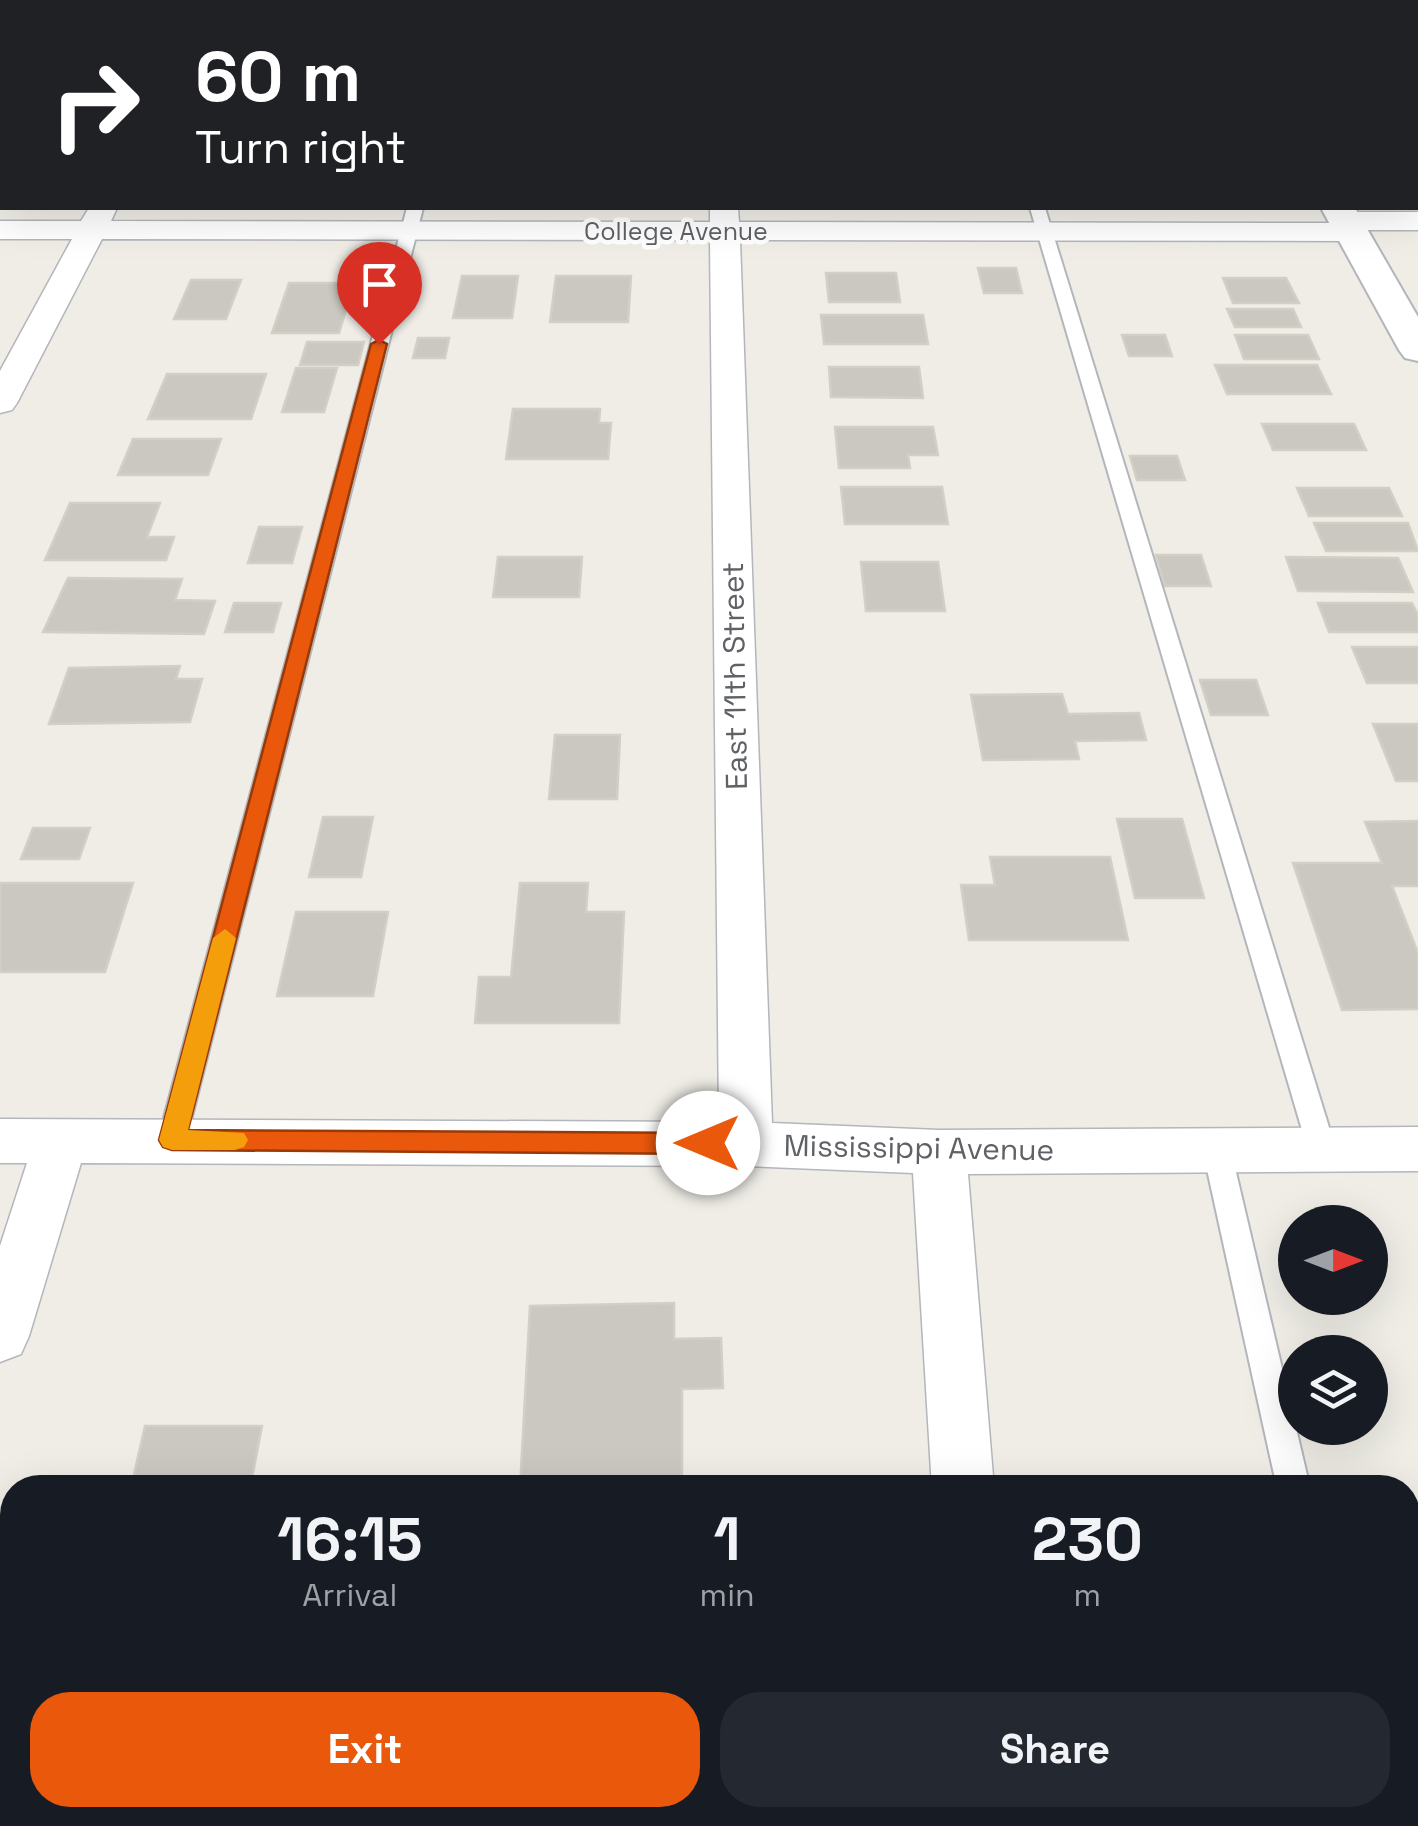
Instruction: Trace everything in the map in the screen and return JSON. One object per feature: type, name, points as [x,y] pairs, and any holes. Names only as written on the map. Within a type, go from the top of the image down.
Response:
[{"type":"street","name":"College Avenue","points":[[0,230],[96,219],[1418,221]]},
{"type":"street","points":[[0,403],[96,219]]},
{"type":"street","name":"East 11th Street","points":[[725,219],[746,1144]]},
{"type":"street","points":[[1345,220],[1418,350]]},
{"type":"street","name":"Mississippi Avenue","points":[[0,1140],[746,1144],[940,1152],[1418,1149]]},
{"type":"street","points":[[0,1336],[60,1140]]},
{"type":"street","points":[[940,1152],[962,1475]]},
{"type":"lane","points":[[172,1140],[412,219]]},
{"type":"lane","points":[[1041,220],[1322,1150]]},
{"type":"lane","points":[[1217,1151],[1291,1475]]},
{"type":"building","points":[[978,268],[1016,268],[1022,293],[984,293]]},
{"type":"building","points":[[826,273],[896,273],[900,302],[829,302]]},
{"type":"building","points":[[462,276],[518,276],[512,318],[453,318]]},
{"type":"building","points":[[556,276],[631,276],[628,322],[550,322]]},
{"type":"building","points":[[1223,278],[1286,278],[1299,303],[1233,303]]},
{"type":"building","points":[[191,280],[241,280],[226,319],[174,319]]},
{"type":"building","points":[[289,283],[354,283],[339,333],[272,333]]},
{"type":"building","points":[[1227,309],[1293,309],[1301,327],[1235,327]]},
{"type":"building","points":[[821,315],[923,315],[928,344],[824,344]]},
{"type":"building","points":[[1122,335],[1165,335],[1172,356],[1129,356]]},
{"type":"building","points":[[1235,335],[1308,335],[1319,359],[1244,359]]},
{"type":"building","points":[[418,338],[449,338],[445,358],[413,358]]},
{"type":"building","points":[[307,342],[364,342],[358,365],[300,365]]},
{"type":"building","points":[[1215,365],[1317,365],[1331,394],[1227,394]]},
{"type":"building","points":[[829,367],[919,367],[923,398],[831,397]]},
{"type":"building","points":[[296,368],[337,368],[324,412],[282,412]]},
{"type":"building","points":[[167,374],[266,374],[251,419],[148,419]]},
{"type":"building","points":[[513,409],[600,409],[599,423],[611,423],[608,459],[506,459]]},
{"type":"building","points":[[1262,424],[1354,424],[1366,450],[1273,450]]},
{"type":"building","points":[[835,427],[933,427],[938,455],[908,455],[910,468],[839,468]]},
{"type":"building","points":[[133,439],[221,439],[208,475],[118,475]]},
{"type":"building","points":[[1130,456],[1177,456],[1185,480],[1137,480]]},
{"type":"building","points":[[841,487],[942,487],[948,524],[845,524]]},
{"type":"building","points":[[1297,488],[1389,488],[1402,516],[1309,516]]},
{"type":"building","points":[[70,503],[160,503],[147,537],[174,537],[166,560],[45,560]]},
{"type":"building","points":[[1314,523],[1408,523],[1418,551],[1326,551]]},
{"type":"building","points":[[259,527],[302,527],[292,563],[248,563]]},
{"type":"building","points":[[1156,555],[1201,555],[1211,586],[1165,586]]},
{"type":"building","points":[[498,557],[582,557],[579,597],[493,597]]},
{"type":"building","points":[[1286,557],[1398,558],[1413,592],[1298,591]]},
{"type":"building","points":[[861,562],[938,562],[945,611],[866,611]]},
{"type":"building","points":[[68,578],[182,579],[175,600],[215,601],[204,634],[43,632]]},
{"type":"building","points":[[234,603],[281,603],[273,632],[225,632]]},
{"type":"building","points":[[1318,603],[1412,603],[1418,615],[1418,632],[1329,632]]},
{"type":"building","points":[[1352,647],[1418,647],[1418,683],[1367,683]]},
{"type":"building","points":[[180,666],[176,679],[202,679],[190,722],[49,724],[69,668]]},
{"type":"building","points":[[1200,680],[1256,680],[1268,715],[1211,715]]},
{"type":"building","points":[[1062,694],[1068,714],[1139,713],[1146,740],[1075,741],[1079,759],[983,760],[971,695]]},
{"type":"building","points":[[1373,724],[1418,724],[1418,781],[1396,781]]},
{"type":"building","points":[[555,735],[620,735],[617,799],[549,799]]},
{"type":"building","points":[[323,817],[373,817],[361,877],[309,877]]},
{"type":"building","points":[[1117,819],[1182,819],[1204,898],[1135,898]]},
{"type":"building","points":[[1418,821],[1418,886],[1392,886],[1418,953],[1418,1009],[1342,1010],[1293,863],[1382,863],[1365,822]]},
{"type":"building","points":[[33,828],[90,828],[79,859],[21,859]]},
{"type":"building","points":[[990,857],[1110,857],[1128,940],[969,940],[961,885],[995,885]]},
{"type":"building","points":[[0,883],[133,883],[105,972],[0,972]]},
{"type":"building","points":[[520,883],[588,883],[586,912],[624,912],[619,1023],[475,1023],[479,977],[511,977]]},
{"type":"building","points":[[296,912],[388,912],[373,996],[277,996]]},
{"type":"building","points":[[674,1303],[674,1339],[721,1338],[723,1388],[682,1389],[682,1475],[521,1475],[530,1306]]},
{"type":"building","points":[[145,1426],[262,1426],[253,1475],[134,1475]]},
{"type":"slow traffic","points":[[225,938],[172,1140],[235,1140]]},
{"type":"route","points":[[379,344],[172,1140],[708,1143]]}]
